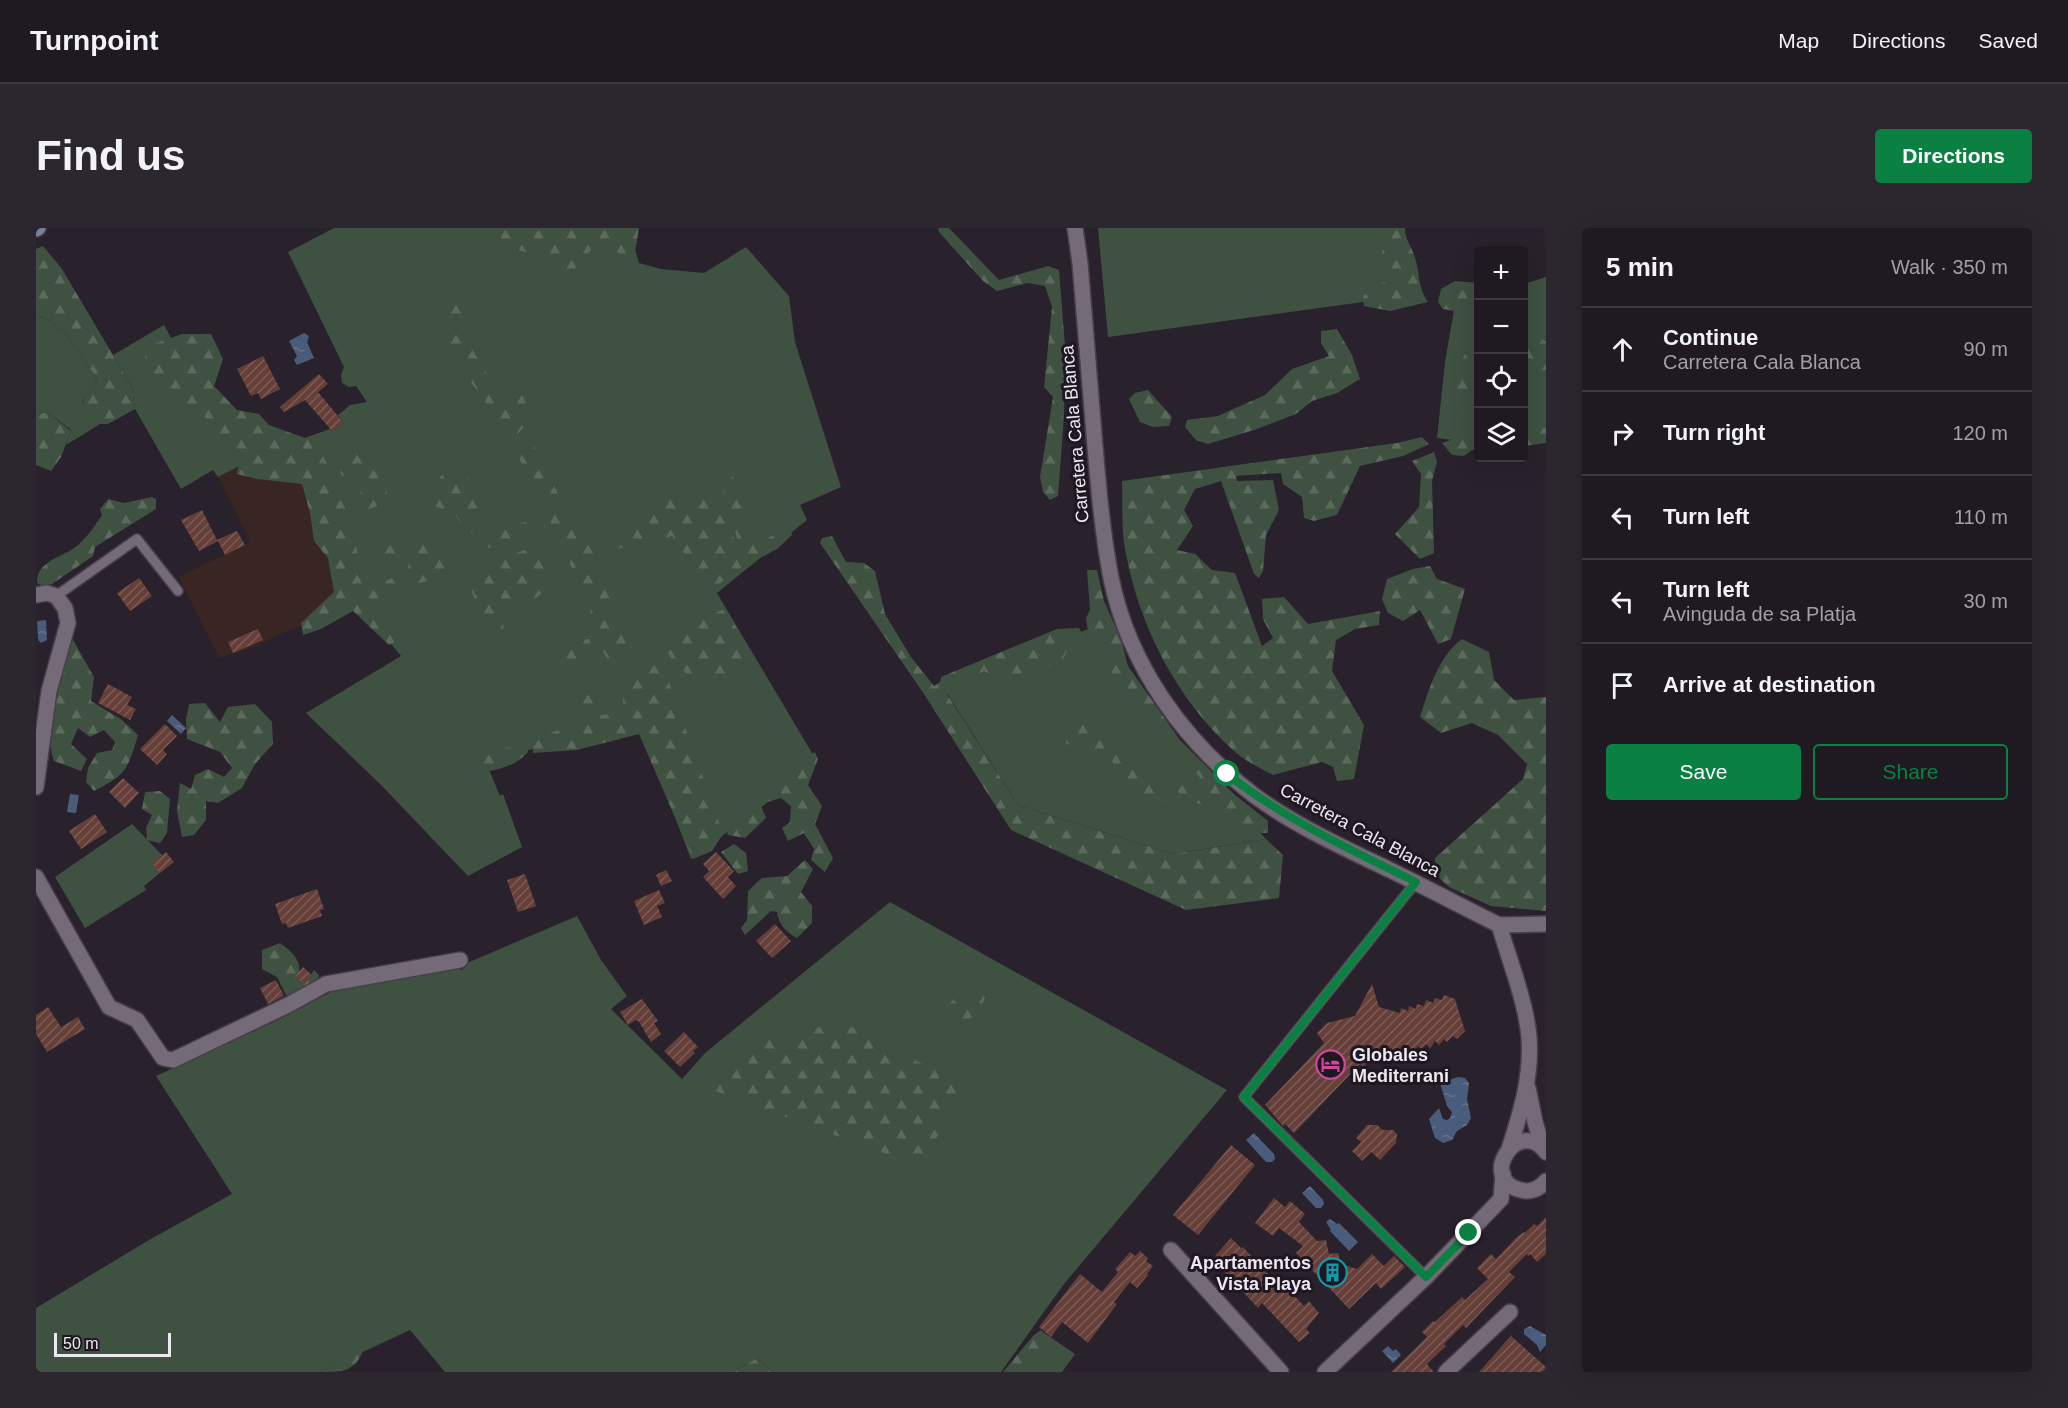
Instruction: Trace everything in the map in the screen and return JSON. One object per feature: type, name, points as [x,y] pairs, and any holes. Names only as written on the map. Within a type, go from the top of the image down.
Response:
[{"type":"street","name":"Carretera Cala Blanca","points":[[1075,228],[1104,534],[1112,580],[1126,627],[1140,661],[1176,719],[1197,745],[1227,774],[1257,797],[1314,832],[1499,926]]},
{"type":"street","points":[[36,594],[47,593],[56,596],[65,608],[68,623],[50,692],[36,787]]},
{"type":"street","points":[[36,877],[109,1007],[137,1020],[163,1058],[173,1060],[288,1005],[326,984],[460,960]]},
{"type":"street","points":[[1325,1372],[1426,1277],[1501,1199],[1503,1158],[1509,1149],[1527,1085],[1529,1035],[1518,988],[1499,926],[1546,924]]},
{"type":"street","points":[[1527,1085],[1535,1122],[1545,1150]]},
{"type":"street","points":[[1509,1149],[1520,1142],[1528,1142],[1545,1150]]},
{"type":"street","points":[[1503,1174],[1513,1187],[1520,1190],[1536,1189],[1546,1181]]},
{"type":"street","points":[[1171,1250],[1281,1372]]},
{"type":"street","points":[[1446,1372],[1510,1312]]},
{"type":"lane","points":[[56,596],[137,539],[178,591]]},
{"type":"lane","points":[[1416,882],[1244,1097],[1426,1277]]},
{"type":"shaded area","points":[[307,459],[353,598],[329,615],[280,634],[253,648],[219,658],[179,577],[250,542],[218,477],[245,463]]},
{"type":"green space","points":[[334,228],[628,228],[639,263],[661,269],[704,273],[746,247],[789,296],[795,342],[841,487],[800,505],[807,520],[717,593],[815,758],[775,797],[691,859],[639,723],[524,751],[487,765],[500,796],[503,794],[522,847],[468,876],[381,785],[306,713],[401,656],[353,598],[307,460],[245,463],[218,477],[213,470],[181,489],[135,409],[132,387],[113,355],[164,325],[236,456],[290,443],[330,429],[332,431],[343,422],[338,415],[350,405],[367,402],[356,386],[349,387],[342,383],[341,375],[344,367],[288,252]]},
{"type":"green space","points":[[484,228],[639,228],[635,253],[629,260],[613,249],[592,249],[574,270],[553,273],[542,256],[502,246],[484,235]]},
{"type":"green space","points":[[938,228],[949,228],[999,280],[1048,266],[1059,270],[1065,346],[1064,416],[1058,496],[1050,500],[1043,492],[1040,477],[1053,397],[1044,387],[1052,307],[1045,286],[1028,283],[997,291],[983,281],[939,232]]},
{"type":"green space","points":[[1098,228],[1391,228],[1393,298],[1108,337]]},
{"type":"green space","points":[[1385,228],[1405,228],[1416,261],[1420,284],[1428,302],[1390,311],[1364,306],[1363,296],[1384,282],[1381,264]]},
{"type":"green space","points":[[43,246],[62,269],[132,387],[135,409],[108,424],[87,424],[82,411],[83,401],[97,379],[65,333],[44,317],[36,318],[36,249]]},
{"type":"green space","points":[[1546,277],[1546,437],[1528,439],[1528,300],[1528,283]]},
{"type":"green space","points":[[1455,281],[1474,283],[1474,308],[1465,313],[1443,309],[1438,302],[1441,289]]},
{"type":"green space","points":[[1474,291],[1474,443],[1437,438],[1445,362],[1457,293]]},
{"type":"green space","points":[[456,303],[469,310],[466,328],[471,347],[496,390],[523,396],[531,418],[518,434],[519,446],[514,450],[493,413],[467,377],[454,352],[446,324],[445,309]]},
{"type":"green space","points":[[44,317],[65,333],[97,379],[82,402],[87,424],[100,424],[66,445],[71,430],[47,412],[36,415],[36,318]]},
{"type":"green space","points":[[1337,329],[1352,355],[1360,379],[1337,393],[1312,401],[1296,414],[1208,444],[1196,440],[1185,427],[1187,420],[1218,416],[1265,395],[1292,369],[1329,356],[1321,343],[1321,331]]},
{"type":"green space","points":[[182,334],[211,334],[223,359],[214,386],[237,410],[259,414],[269,425],[316,442],[349,517],[364,590],[407,572],[412,550],[423,542],[442,560],[448,576],[410,585],[399,597],[377,604],[391,620],[401,639],[389,645],[353,611],[321,629],[303,635],[301,623],[334,592],[328,558],[314,541],[310,513],[302,484],[257,479],[237,474],[239,463],[199,408],[147,389],[145,347]]},
{"type":"green space","points":[[1528,336],[1538,336],[1546,342],[1546,370],[1528,370]]},
{"type":"green space","points":[[1471,339],[1474,339],[1474,413],[1472,414],[1460,408],[1454,390]]},
{"type":"green space","points":[[1148,390],[1172,417],[1169,426],[1153,427],[1140,422],[1129,399],[1135,393]]},
{"type":"green space","points":[[47,412],[71,431],[61,457],[51,471],[36,465],[36,415]]},
{"type":"green space","points":[[1546,428],[1546,443],[1528,445],[1528,430]]},
{"type":"green space","points":[[1474,434],[1474,450],[1464,456],[1452,455],[1442,443]]},
{"type":"green space","points":[[1422,437],[1429,444],[1403,456],[1360,466],[1337,515],[1314,521],[1304,518],[1302,497],[1283,484],[1281,473],[1236,476],[1237,481],[1273,480],[1279,510],[1266,535],[1263,571],[1259,578],[1254,574],[1221,481],[1195,489],[1184,510],[1193,526],[1177,550],[1195,554],[1212,570],[1235,573],[1262,646],[1273,638],[1263,619],[1262,599],[1284,597],[1308,624],[1380,611],[1379,625],[1355,629],[1336,640],[1332,671],[1364,725],[1354,779],[1337,781],[1333,767],[1322,762],[1273,775],[1238,755],[1213,731],[1178,685],[1163,659],[1150,633],[1131,578],[1124,541],[1122,481],[1397,443]]},
{"type":"green space","points":[[524,443],[536,448],[577,534],[599,541],[637,530],[657,501],[671,495],[678,500],[701,493],[727,522],[737,547],[739,545],[719,476],[732,473],[748,527],[764,540],[789,527],[792,535],[777,549],[739,569],[715,587],[694,567],[672,536],[612,550],[581,566],[572,568],[540,497],[516,453]]},
{"type":"green space","points":[[372,452],[393,509],[387,516],[378,506],[359,512],[352,511],[350,505],[366,485],[341,475],[340,464],[356,454]]},
{"type":"green space","points":[[1434,452],[1437,462],[1432,481],[1434,553],[1420,559],[1395,534],[1419,507],[1421,474],[1412,461]]},
{"type":"green space","points":[[444,473],[464,475],[481,485],[472,533],[465,529],[455,515],[435,506],[432,486]]},
{"type":"green space","points":[[152,497],[156,499],[156,509],[95,547],[93,556],[52,584],[43,586],[37,583],[38,575],[46,564],[78,545],[88,535],[102,515],[100,509],[108,499],[124,503]]},
{"type":"green space","points":[[530,521],[535,528],[514,545],[501,548],[487,547],[483,540],[501,528]]},
{"type":"green space","points":[[832,536],[846,562],[864,563],[875,571],[885,614],[911,657],[934,686],[940,682],[941,677],[1057,629],[1079,628],[1083,636],[1067,650],[1061,664],[1013,677],[997,676],[984,671],[965,680],[955,691],[947,694],[1018,805],[1173,854],[1266,839],[1283,855],[1279,898],[1186,910],[1011,830],[924,694],[820,543],[822,538]]},
{"type":"green space","points":[[388,544],[397,544],[403,557],[396,573],[382,572],[376,564],[377,554]]},
{"type":"green space","points":[[539,545],[556,562],[553,575],[544,591],[538,596],[523,604],[501,610],[504,630],[498,638],[481,614],[467,580],[502,558]]},
{"type":"green space","points":[[1430,566],[1437,579],[1465,589],[1451,639],[1438,644],[1420,610],[1403,621],[1388,613],[1382,599],[1387,579],[1413,569]]},
{"type":"green space","points":[[1087,570],[1097,570],[1104,601],[1121,639],[1128,666],[1180,740],[1234,794],[1268,821],[1268,833],[1253,833],[1246,829],[1238,819],[1184,798],[1174,787],[1183,778],[1195,781],[1208,793],[1205,784],[1167,735],[1124,690],[1107,666],[1095,633],[1088,632],[1086,618],[1090,610]]},
{"type":"green space","points":[[589,571],[607,581],[626,645],[621,660],[608,659],[596,643],[589,603],[575,582]]},
{"type":"green space","points":[[725,608],[756,662],[719,678],[691,676],[679,667],[661,645]]},
{"type":"green space","points":[[1097,626],[1114,671],[1266,839],[1173,854],[1018,805],[940,682]]},
{"type":"green space","points":[[72,638],[94,677],[91,701],[122,720],[138,735],[124,770],[113,780],[94,791],[86,782],[88,768],[97,753],[112,750],[115,742],[104,730],[90,737],[78,728],[71,744],[87,759],[81,771],[54,761],[51,747],[53,699]]},
{"type":"green space","points":[[589,639],[593,651],[589,656],[556,666],[550,656],[564,642]]},
{"type":"green space","points":[[1462,639],[1489,652],[1494,680],[1514,700],[1546,697],[1546,911],[1491,906],[1449,887],[1435,874],[1435,858],[1523,779],[1527,764],[1498,735],[1472,723],[1441,733],[1420,717],[1441,664]]},
{"type":"green space","points":[[643,660],[662,662],[723,834],[712,851],[693,859],[639,734],[577,750],[533,753],[533,741],[583,719],[578,694],[587,684],[600,685],[599,715],[623,713],[623,675]]},
{"type":"green space","points":[[205,703],[220,722],[228,707],[255,704],[272,722],[273,744],[255,764],[242,788],[218,803],[206,801],[206,820],[194,835],[182,837],[177,811],[180,783],[191,789],[195,775],[208,769],[224,777],[232,768],[220,752],[187,739],[186,720],[189,704]]},
{"type":"green space","points":[[1068,720],[1091,725],[1106,737],[1105,746],[1139,759],[1139,775],[1168,791],[1169,801],[1148,795],[1115,776],[1113,762],[1090,757],[1066,743]]},
{"type":"green space","points":[[527,744],[528,752],[520,760],[510,765],[490,771],[483,766],[483,760],[495,750]]},
{"type":"green space","points":[[815,752],[818,759],[808,785],[822,806],[815,824],[833,858],[825,872],[811,860],[814,849],[804,833],[788,841],[782,828],[790,822],[791,806],[781,798],[764,803],[760,797],[769,781]]},
{"type":"green space","points":[[160,791],[170,799],[167,833],[160,843],[147,840],[146,828],[152,815],[142,809],[145,792]]},
{"type":"green space","points":[[761,806],[766,818],[745,838],[728,835],[725,822],[742,808]]},
{"type":"green space","points":[[132,824],[162,855],[160,873],[144,886],[146,890],[85,928],[55,877]]},
{"type":"green space","points":[[734,844],[746,853],[748,871],[738,874],[721,852]]},
{"type":"green space","points":[[805,860],[813,869],[801,892],[812,906],[812,923],[797,938],[784,928],[777,912],[771,911],[745,935],[741,928],[747,920],[748,891],[762,878],[787,876]]},
{"type":"green space","points":[[890,902],[1227,1090],[1064,1284],[1001,1372],[772,1372],[757,1358],[733,1372],[445,1372],[410,1330],[320,1372],[36,1372],[36,1308],[149,1240],[232,1194],[156,1076],[276,1021],[333,991],[427,973],[450,966],[462,970],[467,963],[577,916],[601,960],[627,996],[611,1009],[682,1079],[705,1053]]},
{"type":"green space","points":[[280,943],[297,959],[300,969],[299,982],[310,976],[314,970],[319,975],[315,986],[300,995],[286,995],[277,977],[262,969],[262,950]]},
{"type":"green space","points":[[970,989],[985,997],[980,1010],[962,1025],[949,1019],[947,1007],[956,996]]},
{"type":"green space","points":[[842,1022],[963,1085],[922,1167],[699,1085],[754,1043]]},
{"type":"green space","points":[[1041,1330],[1047,1338],[1045,1349],[1029,1372],[1003,1372],[1033,1336]]},
{"type":"green space","points":[[1043,1332],[1075,1354],[1062,1372],[1014,1372]]},
{"type":"green space","points":[[363,1351],[352,1367],[335,1372],[320,1372]]},
{"type":"green space","points":[[757,1358],[772,1372],[733,1372]]},
{"type":"water","points":[[304,333],[309,336],[307,342],[314,358],[297,365],[294,360],[297,356],[289,341]]},
{"type":"water","points":[[46,620],[47,640],[41,643],[38,640],[37,621]]},
{"type":"water","points":[[172,715],[186,728],[181,734],[167,721]]},
{"type":"water","points":[[70,794],[79,795],[76,813],[67,812]]},
{"type":"water","points":[[1458,1077],[1465,1078],[1469,1083],[1467,1099],[1471,1118],[1467,1125],[1457,1131],[1452,1140],[1443,1143],[1435,1138],[1429,1119],[1439,1108],[1443,1119],[1450,1118],[1452,1112],[1447,1106],[1440,1083]]},
{"type":"water","points":[[1254,1133],[1274,1154],[1275,1159],[1272,1162],[1266,1162],[1246,1140]]},
{"type":"water","points":[[1310,1186],[1323,1200],[1324,1204],[1321,1208],[1316,1208],[1302,1193]]},
{"type":"water","points":[[1330,1219],[1339,1223],[1358,1242],[1349,1251],[1330,1231],[1326,1222]]},
{"type":"water","points":[[1530,1326],[1546,1335],[1546,1345],[1540,1352],[1537,1345],[1524,1334],[1524,1329]]},
{"type":"water","points":[[1388,1346],[1393,1351],[1396,1349],[1401,1355],[1393,1363],[1382,1351]]},
{"type":"building","points":[[263,356],[280,389],[261,399],[258,393],[251,396],[237,369]]},
{"type":"building","points":[[319,374],[328,384],[318,392],[343,422],[332,431],[305,400],[284,412],[280,407]]},
{"type":"building","points":[[202,510],[217,540],[237,531],[245,545],[225,555],[218,541],[199,551],[181,520]]},
{"type":"building","points":[[139,578],[152,596],[130,611],[117,593]]},
{"type":"building","points":[[258,629],[263,640],[233,653],[228,642]]},
{"type":"building","points":[[108,684],[132,697],[127,705],[136,709],[130,720],[98,703]]},
{"type":"building","points":[[165,724],[177,736],[163,750],[167,754],[157,765],[140,749]]},
{"type":"building","points":[[123,778],[139,793],[125,808],[109,792]]},
{"type":"building","points":[[95,814],[107,832],[81,849],[69,831]]},
{"type":"building","points":[[166,852],[174,862],[160,873],[152,863]]},
{"type":"building","points":[[716,852],[734,871],[728,877],[736,886],[723,899],[703,877],[709,871],[703,864]]},
{"type":"building","points":[[666,870],[672,881],[661,886],[656,875]]},
{"type":"building","points":[[525,874],[536,906],[518,912],[507,880]]},
{"type":"building","points":[[317,889],[324,909],[320,910],[322,916],[288,928],[286,923],[282,924],[275,904]]},
{"type":"building","points":[[659,890],[665,903],[657,906],[662,917],[644,925],[634,901]]},
{"type":"building","points":[[775,924],[791,941],[772,958],[756,941]]},
{"type":"building","points":[[303,967],[312,975],[304,985],[295,977]]},
{"type":"building","points":[[276,980],[284,996],[268,1004],[260,988]]},
{"type":"building","name":"Globales Mediterrani","points":[[1372,984],[1379,1007],[1400,1013],[1401,1008],[1408,1011],[1409,1006],[1416,1009],[1417,1004],[1424,1006],[1426,1000],[1433,1003],[1435,998],[1442,1000],[1444,995],[1455,999],[1465,1031],[1457,1039],[1453,1036],[1447,1042],[1444,1039],[1439,1045],[1435,1041],[1430,1048],[1426,1044],[1421,1049],[1418,1046],[1413,1052],[1410,1049],[1405,1054],[1402,1051],[1396,1057],[1393,1054],[1388,1059],[1385,1056],[1379,1062],[1376,1059],[1363,1067],[1360,1064],[1294,1133],[1285,1124],[1283,1126],[1265,1105],[1324,1043],[1317,1033],[1327,1023],[1355,1016]]},
{"type":"building","points":[[642,999],[658,1021],[654,1023],[661,1034],[651,1042],[639,1022],[636,1020],[628,1025],[620,1012]]},
{"type":"building","points":[[48,1007],[61,1027],[78,1017],[85,1029],[47,1052],[36,1034],[36,1015]]},
{"type":"building","points":[[684,1032],[698,1047],[680,1067],[664,1051]]},
{"type":"building","points":[[1367,1125],[1377,1125],[1383,1130],[1393,1130],[1397,1134],[1396,1143],[1380,1160],[1371,1152],[1362,1161],[1352,1151],[1361,1142],[1356,1138]]},
{"type":"building","points":[[1231,1145],[1255,1165],[1198,1235],[1173,1215]]},
{"type":"building","points":[[1274,1198],[1285,1207],[1290,1201],[1305,1214],[1299,1222],[1317,1241],[1326,1240],[1329,1254],[1338,1253],[1341,1264],[1357,1269],[1372,1254],[1384,1266],[1394,1256],[1405,1267],[1381,1289],[1376,1283],[1349,1309],[1296,1253],[1303,1246],[1279,1228],[1273,1236],[1255,1223]]},
{"type":"building","points":[[1546,1217],[1546,1254],[1537,1262],[1530,1254],[1528,1256],[1527,1254],[1509,1272],[1515,1277],[1466,1328],[1463,1325],[1427,1364],[1434,1372],[1391,1372],[1427,1337],[1422,1332],[1433,1321],[1435,1322],[1462,1297],[1465,1300],[1488,1279],[1477,1268],[1491,1254],[1496,1259],[1518,1236],[1534,1224],[1537,1226]]},
{"type":"building","points":[[1231,1238],[1241,1248],[1243,1247],[1278,1285],[1281,1282],[1304,1306],[1309,1301],[1319,1313],[1306,1329],[1310,1333],[1299,1342],[1262,1303],[1258,1308],[1220,1267],[1223,1265],[1215,1256]]},
{"type":"building","points":[[1140,1251],[1148,1258],[1146,1261],[1153,1266],[1148,1275],[1137,1288],[1130,1282],[1114,1302],[1117,1304],[1088,1343],[1062,1322],[1051,1337],[1039,1327],[1080,1274],[1102,1292],[1118,1272],[1115,1269],[1130,1252],[1135,1256]]},
{"type":"building","points":[[1511,1336],[1546,1367],[1546,1372],[1479,1372]]},
{"type":"place","name":"Globales Mediterrani","points":[[1331,1065]]},
{"type":"place","name":"Apartamentos Vista Playa","points":[[1332,1273]]},
{"type":"route","points":[[1227,774],[1257,797],[1314,832],[1416,882],[1244,1097],[1426,1277],[1469,1233]]}]
